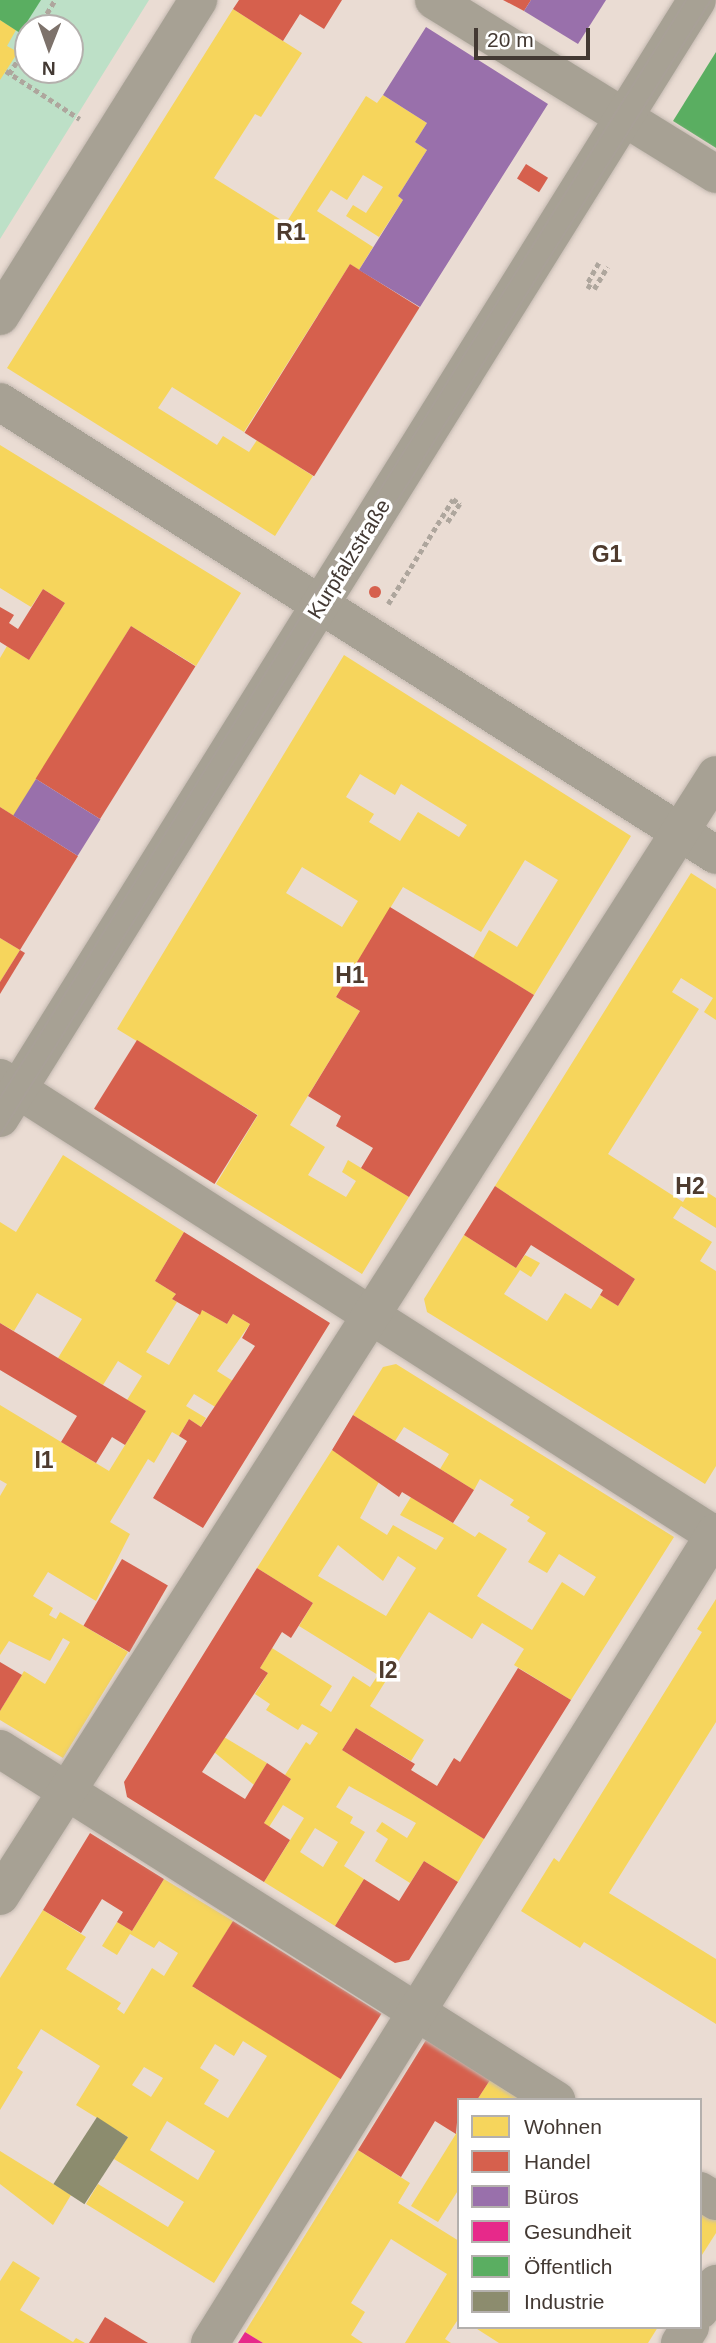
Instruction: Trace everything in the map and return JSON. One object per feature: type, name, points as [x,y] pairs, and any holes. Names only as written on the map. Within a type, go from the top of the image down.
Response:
[{"type":"street","points":[[0,316],[198,0]]},
{"type":"street","points":[[434,0],[716,174]]},
{"type":"street","name":"Kurpfalzstraße","points":[[6,1095],[321,605],[697,0]]},
{"type":"street","points":[[0,402],[716,855]]},
{"type":"street","points":[[0,1896],[373,1317],[716,775]]},
{"type":"street","points":[[6,1095],[373,1317],[715,1535],[414,2010],[209,2343]]},
{"type":"street","points":[[0,1749],[552,2098]]},
{"type":"street","points":[[702,2307],[716,2284]]},
{"type":"path","points":[[14,63],[7,73],[14,77]]},
{"type":"path","points":[[25,84],[111,138]]},
{"type":"path","points":[[599,263],[587,285],[594,289],[607,267]]},
{"type":"path","points":[[369,636],[453,499],[460,504],[446,525]]},
{"type":"green space","points":[[41,0],[149,0],[0,239],[0,20]]},
{"type":"building: Wohnen","points":[[233,9],[302,53],[261,117],[255,114],[214,178],[286,223],[366,96],[377,103],[383,95],[427,123],[415,142],[427,150],[398,196],[403,200],[379,237],[346,216],[353,205],[366,213],[383,187],[363,175],[347,200],[331,190],[317,211],[373,247],[359,270],[350,264],[244,432],[172,387],[158,408],[217,445],[223,436],[249,452],[257,440],[313,476],[275,536],[7,368]]},
{"type":"building: Wohnen","points":[[0,20],[14,29],[7,46],[14,50],[14,58],[0,80]]},
{"type":"building: Wohnen","points":[[0,445],[241,593],[196,666],[131,626],[14,816],[0,807],[0,658],[7,646],[29,660],[65,603],[43,589],[31,607],[0,588]]},
{"type":"building: Wohnen","points":[[344,655],[631,836],[534,995],[473,958],[489,930],[517,947],[558,880],[525,860],[481,932],[403,887],[336,997],[360,1011],[290,1125],[325,1147],[308,1175],[346,1197],[356,1181],[342,1172],[348,1160],[409,1197],[362,1274],[216,1184],[258,1115],[117,1029]],"holes":[[[360,774],[395,795],[401,784],[467,825],[459,837],[418,812],[400,841],[369,822],[374,814],[346,797]],[[302,867],[358,901],[342,927],[286,893]]]},
{"type":"building: Wohnen","points":[[691,873],[716,889],[716,1020],[704,1012],[713,998],[681,978],[672,992],[699,1009],[608,1154],[683,1202],[694,1184],[716,1198],[716,1228],[681,1206],[673,1218],[712,1242],[700,1261],[716,1271],[716,1466],[705,1484],[427,1312],[424,1299],[464,1235],[516,1268],[525,1255],[540,1263],[531,1277],[520,1270],[504,1294],[547,1321],[565,1293],[591,1309],[600,1295],[618,1306],[635,1279],[495,1186]]},
{"type":"building: Wohnen","points":[[0,938],[20,950],[0,982]]},
{"type":"building: Wohnen","points":[[63,1155],[184,1232],[155,1281],[176,1294],[172,1299],[177,1302],[146,1352],[169,1365],[202,1310],[227,1324],[233,1314],[250,1324],[217,1371],[233,1381],[217,1408],[194,1394],[186,1406],[206,1418],[201,1427],[189,1419],[179,1436],[172,1432],[154,1463],[148,1459],[110,1522],[130,1534],[96,1601],[48,1572],[33,1596],[53,1608],[49,1615],[56,1619],[60,1612],[128,1652],[63,1758],[0,1720],[0,1711],[24,1671],[45,1684],[70,1642],[63,1638],[50,1661],[9,1641],[0,1655],[0,1496],[7,1484],[0,1480],[0,1405],[109,1471],[146,1411],[127,1400],[142,1376],[118,1361],[103,1385],[58,1358],[82,1319],[37,1293],[14,1331],[0,1323],[0,1222],[16,1232]]},
{"type":"building: Wohnen","points":[[396,1364],[674,1537],[571,1700],[514,1665],[524,1649],[482,1623],[472,1639],[429,1612],[370,1706],[424,1740],[411,1761],[356,1728],[342,1750],[484,1839],[458,1882],[424,1861],[410,1883],[375,1861],[388,1839],[376,1831],[382,1822],[407,1838],[416,1823],[349,1786],[336,1807],[353,1817],[350,1823],[365,1832],[344,1866],[364,1879],[335,1926],[264,1882],[304,1818],[283,1805],[269,1827],[264,1823],[291,1779],[285,1775],[306,1742],[310,1745],[318,1733],[302,1724],[298,1730],[266,1710],[270,1704],[255,1694],[268,1673],[260,1668],[272,1648],[332,1686],[320,1705],[331,1712],[353,1676],[370,1687],[378,1675],[299,1626],[313,1603],[257,1568],[332,1450],[380,1480],[360,1518],[387,1535],[393,1525],[436,1550],[444,1538],[400,1515],[411,1497],[475,1537],[479,1532],[507,1549],[477,1596],[532,1630],[562,1582],[584,1596],[596,1577],[559,1554],[547,1573],[528,1562],[546,1533],[527,1521],[530,1517],[510,1505],[514,1500],[480,1479],[474,1490],[440,1469],[449,1454],[404,1427],[395,1441],[353,1415],[383,1367]],"holes":[[[338,1545],[383,1581],[398,1556],[416,1568],[386,1616],[318,1576]],[[315,1828],[338,1842],[323,1867],[300,1852]]]},
{"type":"building: Wohnen","points":[[716,1599],[716,1722],[609,1893],[716,1959],[716,2024],[584,1942],[580,1948],[521,1911],[554,1858],[559,1862],[702,1632],[697,1629]]},
{"type":"building: Wohnen","points":[[224,1737],[267,1763],[254,1785],[214,1752]]},
{"type":"building: Wohnen","points":[[164,1879],[233,1921],[193,1987],[341,2078],[214,2283],[86,2204],[98,2184],[168,2227],[184,2202],[114,2159],[128,2137],[76,2105],[100,2066],[41,2029],[17,2068],[23,2072],[0,2110],[0,1978],[43,1910],[86,1937],[66,1969],[121,2003],[117,2009],[124,2014],[152,1968],[164,1976],[178,1953],[159,1941],[154,1948],[130,1934],[117,1955],[102,1946],[117,1922],[132,1931]],"holes":[[[243,2041],[267,2056],[228,2118],[204,2104],[219,2080],[200,2068],[215,2044],[234,2056]],[[144,2067],[163,2078],[151,2097],[132,2085]],[[167,2121],[215,2151],[198,2180],[150,2150]]]},
{"type":"building: Wohnen","points":[[490,2080],[519,2098],[478,2098]]},
{"type":"building: Wohnen","points":[[457,2132],[457,2192],[438,2222],[411,2206]]},
{"type":"building: Wohnen","points":[[358,2150],[410,2183],[398,2203],[457,2240],[457,2321],[445,2339],[451,2343],[405,2343],[447,2274],[391,2239],[351,2303],[365,2312],[351,2335],[363,2343],[263,2343],[245,2332]]},
{"type":"building: Wohnen","points":[[0,2151],[71,2195],[53,2225],[0,2184]]},
{"type":"building: Wohnen","points":[[702,2211],[716,2220],[716,2233],[702,2255]]},
{"type":"building: Wohnen","points":[[13,2261],[40,2278],[20,2310],[73,2342],[76,2338],[85,2343],[0,2343],[0,2281]]},
{"type":"building: Wohnen","points":[[477,2329],[657,2329],[648,2343],[499,2343]]},
{"type":"building: Handel","points":[[239,0],[342,0],[324,29],[300,14],[283,41],[233,9]]},
{"type":"building: Handel","points":[[503,0],[531,0],[524,11]]},
{"type":"building: Handel","points":[[526,164],[548,178],[539,192],[517,178]]},
{"type":"building: Handel","points":[[350,264],[420,307],[314,476],[245,433]]},
{"type":"building: Handel","points":[[375,586],[381,592],[375,598],[369,592]]},
{"type":"building: Handel","points":[[43,589],[65,603],[29,660],[0,642],[0,607],[14,615],[9,623],[18,629]]},
{"type":"building: Handel","points":[[131,626],[195,666],[100,819],[36,779]]},
{"type":"building: Handel","points":[[0,807],[78,856],[20,950],[0,938]]},
{"type":"building: Handel","points":[[390,907],[534,995],[409,1197],[361,1168],[373,1148],[336,1126],[341,1116],[308,1096],[360,1011],[336,997]]},
{"type":"building: Handel","points":[[20,950],[25,953],[0,994],[0,982]]},
{"type":"building: Handel","points":[[137,1040],[257,1115],[214,1184],[94,1109]]},
{"type":"building: Handel","points":[[495,1186],[635,1279],[618,1306],[600,1295],[603,1290],[531,1245],[516,1268],[464,1235]]},
{"type":"building: Handel","points":[[184,1232],[330,1323],[203,1528],[153,1498],[187,1441],[179,1436],[189,1419],[201,1427],[255,1346],[242,1338],[250,1324],[233,1314],[227,1324],[202,1310],[200,1315],[172,1299],[176,1294],[155,1281]]},
{"type":"building: Handel","points":[[0,1323],[146,1411],[125,1445],[112,1437],[96,1463],[61,1442],[77,1416],[0,1370]]},
{"type":"building: Handel","points":[[353,1415],[474,1490],[453,1523],[402,1492],[399,1497],[332,1450]]},
{"type":"building: Handel","points":[[122,1559],[168,1586],[129,1652],[84,1626]]},
{"type":"building: Handel","points":[[257,1568],[313,1603],[291,1638],[282,1632],[260,1668],[268,1673],[202,1772],[245,1799],[267,1763],[291,1779],[264,1823],[290,1840],[264,1882],[127,1797],[124,1782]]},
{"type":"building: Handel","points":[[0,1662],[22,1675],[0,1711]]},
{"type":"building: Handel","points":[[518,1668],[571,1700],[484,1839],[342,1750],[356,1728],[415,1764],[411,1770],[437,1786],[454,1758],[460,1762]]},
{"type":"building: Handel","points":[[90,1833],[164,1879],[132,1931],[117,1922],[123,1912],[102,1899],[81,1933],[43,1910]]},
{"type":"building: Handel","points":[[424,1861],[458,1882],[409,1960],[395,1963],[335,1926],[364,1879],[399,1901]]},
{"type":"building: Handel","points":[[233,1921],[381,2014],[341,2079],[192,1986]]},
{"type":"building: Handel","points":[[426,2040],[490,2080],[478,2098],[457,2098],[456,2134],[435,2121],[401,2177],[358,2150]]},
{"type":"building: Handel","points":[[105,2317],[148,2343],[89,2343]]},
{"type":"building: Büros","points":[[531,0],[606,0],[578,44],[524,11]]},
{"type":"building: Büros","points":[[426,27],[548,104],[420,307],[359,270],[403,200],[398,196],[427,150],[415,142],[427,123],[383,95]]},
{"type":"building: Büros","points":[[36,779],[100,819],[78,856],[13,815]]},
{"type":"building: Gesundheit","points":[[245,2332],[263,2343],[238,2343]]},
{"type":"building: Öffentlich","points":[[0,0],[41,0],[32,14],[14,14],[14,29],[0,20]]},
{"type":"building: Öffentlich","points":[[716,52],[716,148],[673,121]]},
{"type":"building: Industrie","points":[[97,2117],[128,2137],[84,2204],[53,2184]]},
{"type":"tram line","points":[[0,1098],[686,0]]},
{"type":"tram line","points":[[0,1135],[711,0]]},
{"type":"district","name":"R1","points":[[291,232]]},
{"type":"district","name":"G1","points":[[607,554]]},
{"type":"district","name":"H1","points":[[350,975]]},
{"type":"district","name":"H2","points":[[690,1186]]},
{"type":"district","name":"I1","points":[[44,1460]]},
{"type":"district","name":"I2","points":[[388,1670]]}]
